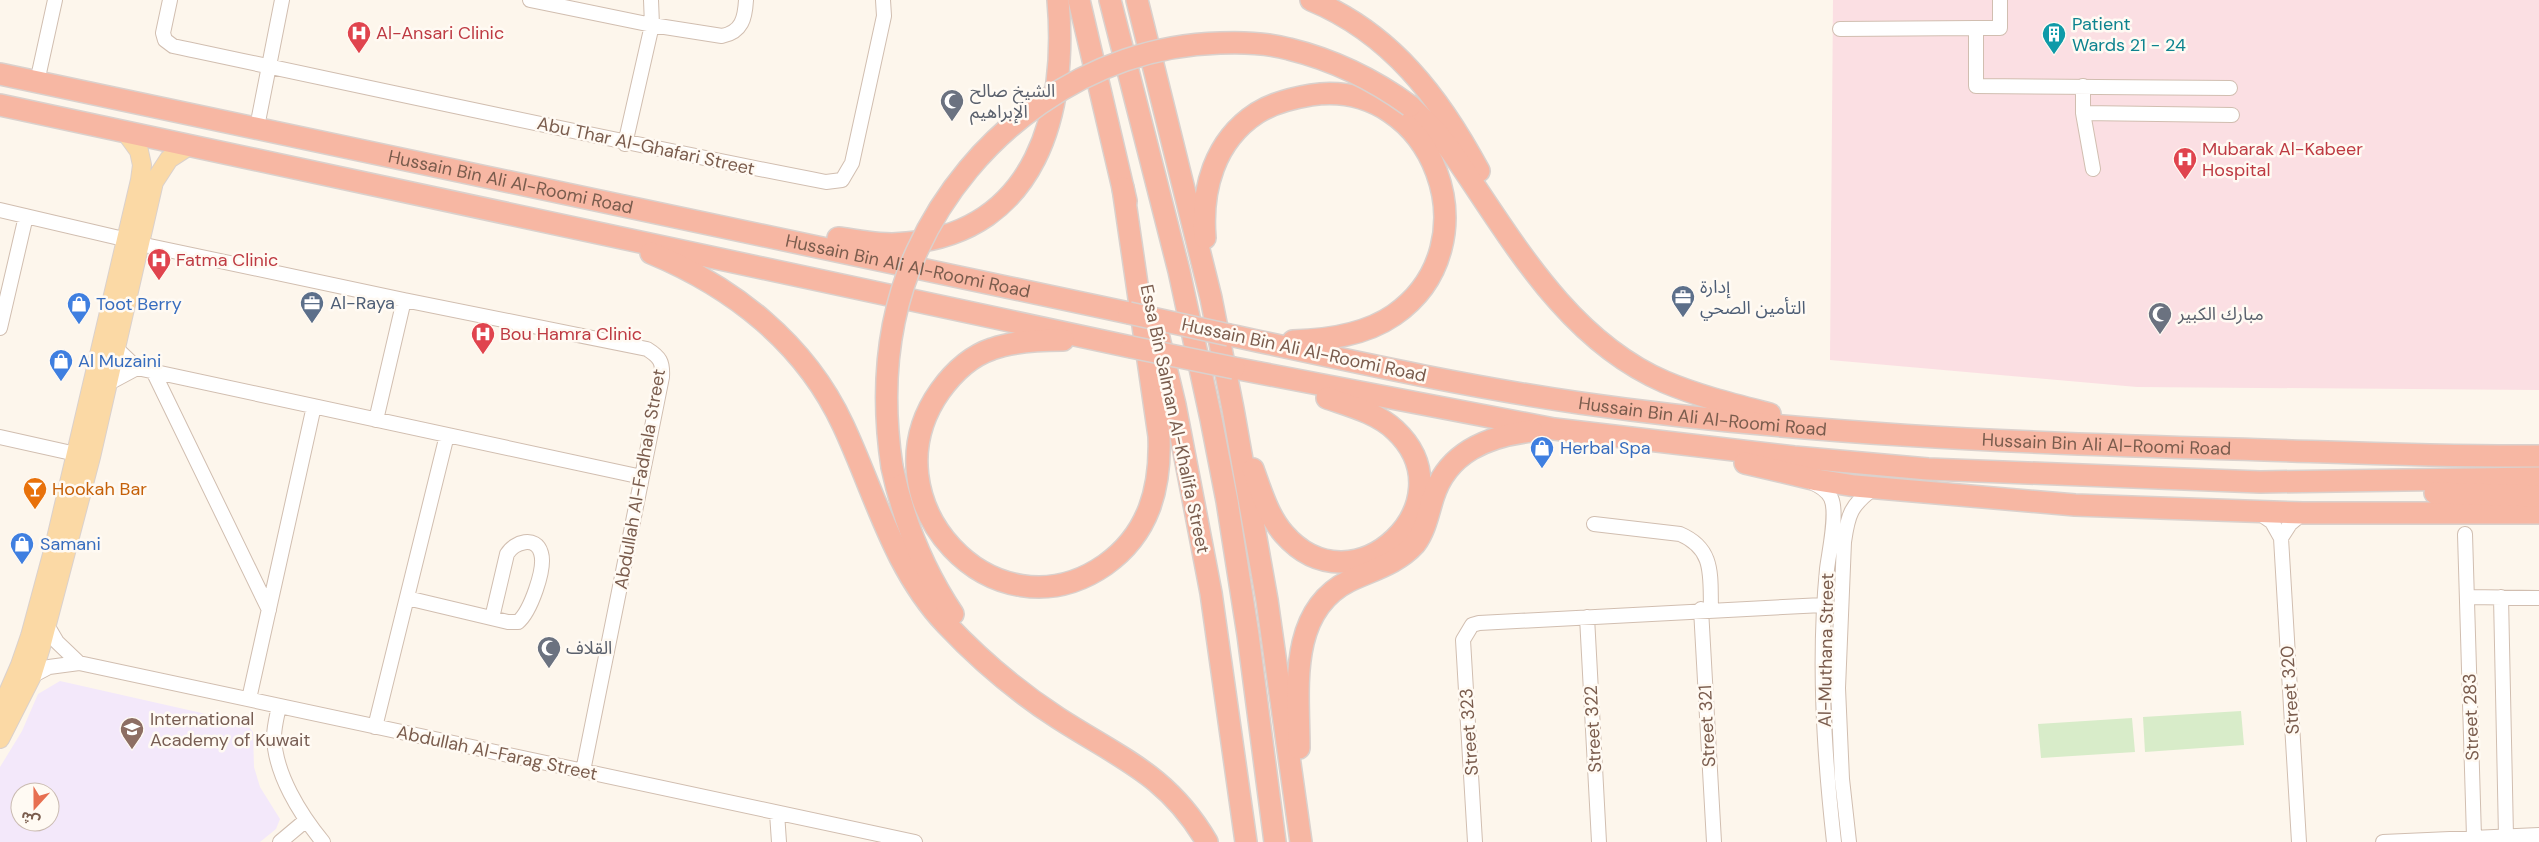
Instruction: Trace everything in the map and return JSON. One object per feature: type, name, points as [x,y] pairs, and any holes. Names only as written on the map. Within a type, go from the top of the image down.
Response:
[{"type":"highway","points":[[597,200],[879,244],[921,241],[964,227],[990,212],[1013,192],[1034,165],[1042,147],[1049,130],[1056,91],[1060,39],[1058,0]]},
{"type":"highway","name":"Essa Bin Salman Al-Khalifa Street","points":[[1079,0],[1176,405],[1211,593],[1246,842]]},
{"type":"highway","name":"Essa Bin Salman Al-Khalifa Street","points":[[1110,0],[1180,271],[1211,418],[1227,501],[1245,616],[1275,842]]},
{"type":"highway","points":[[1137,0],[1211,298],[1233,409],[1267,600],[1300,836]]},
{"type":"highway","points":[[1311,0],[1354,23],[1382,43],[1428,89],[1466,148],[1512,239]]},
{"type":"highway","points":[[1005,678],[958,620],[935,585],[907,524],[892,467],[886,420],[888,358],[895,318],[914,257],[939,210],[962,176],[998,138],[1035,107],[1085,77],[1120,61],[1166,48],[1228,43],[1272,45],[1328,61],[1364,76],[1410,106],[1446,145],[1541,280],[1568,312],[1629,364],[1664,382],[1714,399],[1826,428]]},
{"type":"highway","name":"Hussain Bin Ali Al-Roomi Road","points":[[0,74],[257,127],[1260,342],[1463,384],[1579,403],[1696,418],[2018,443],[2325,451],[2433,456],[2539,456]]},
{"type":"highway","points":[[1211,298],[1204,223],[1208,179],[1219,156],[1235,132],[1245,122],[1262,110],[1285,101],[1308,96],[1332,94],[1353,97],[1374,104],[1409,128],[1421,142],[1440,177],[1445,205],[1441,248],[1426,283],[1412,300],[1393,316],[1353,334],[1307,340],[1260,342]]},
{"type":"highway","name":"Hussain Bin Ali Al-Roomi Road","points":[[0,105],[1131,347],[1554,429],[1670,444],[1928,469],[2260,482],[2539,478]]},
{"type":"highway","points":[[1094,339],[1024,343],[1003,346],[979,354],[963,366],[945,385],[923,424],[917,446],[917,473],[927,511],[941,535],[960,556],[974,567],[1003,581],[1045,586],[1074,581],[1087,575],[1112,560],[1133,539],[1142,526],[1154,499],[1159,468],[1159,436],[1123,188]]},
{"type":"highway","points":[[602,233],[676,264],[716,286],[748,307],[799,355],[822,387],[843,424],[883,523],[910,576],[944,622],[1005,678],[1057,718],[1151,776],[1175,797],[1207,842]]},
{"type":"highway","points":[[1233,409],[1251,463],[1272,516],[1285,535],[1298,546],[1328,560],[1352,561],[1379,552],[1403,532],[1415,510],[1419,481],[1411,452],[1396,430],[1382,420],[1363,411],[1258,373]]},
{"type":"highway","points":[[1300,836],[1299,661],[1304,637],[1314,615],[1338,588],[1394,561],[1415,543],[1426,524],[1436,489],[1452,463],[1461,456],[1491,439],[1520,432],[1554,429]]},
{"type":"highway","points":[[2325,451],[2415,445],[2539,442]]},
{"type":"highway","points":[[1670,444],[1799,476],[1874,488],[2075,505],[2303,513],[2539,513]]},
{"type":"highway","points":[[2260,482],[2539,496]]},
{"type":"main road","points":[[0,711],[30,636],[83,455],[109,383],[134,242],[142,165],[139,151],[126,133]]},
{"type":"main road","points":[[0,739],[32,676],[47,625],[83,455],[134,242],[158,174],[169,159],[189,146]]},
{"type":"street","points":[[37,82],[55,0]]},
{"type":"street","name":"Abu Thar Al-Ghafari Street","points":[[170,0],[163,33],[165,40],[173,46],[625,144],[826,182],[842,180],[852,163],[884,16],[883,0]]},
{"type":"street","points":[[257,127],[282,0]]},
{"type":"street","points":[[530,0],[652,25],[722,36],[732,34],[740,27],[745,16],[746,0]]},
{"type":"street","points":[[625,144],[652,25],[651,0]]},
{"type":"street","points":[[1840,29],[2000,28],[2000,0]]},
{"type":"street","points":[[1976,28],[1976,86],[2230,88]]},
{"type":"street","points":[[2083,86],[2083,113],[2093,169]]},
{"type":"street","points":[[2083,113],[2232,115]]},
{"type":"street","name":"Abdullah Al-Fadhala Street","points":[[0,210],[134,242],[404,300],[647,349],[658,356],[663,363],[662,377],[583,771]]},
{"type":"street","points":[[0,328],[26,216]]},
{"type":"street","points":[[376,420],[404,300]]},
{"type":"street","points":[[116,348],[136,368],[642,477]]},
{"type":"street","points":[[109,383],[136,368]]},
{"type":"street","points":[[153,371],[269,610]]},
{"type":"street","points":[[249,700],[314,406]]},
{"type":"street","points":[[375,726],[447,435]]},
{"type":"street","points":[[0,437],[83,455]]},
{"type":"street","name":"Al-Muthana Street","points":[[1799,476],[1822,487],[1831,498],[1833,516],[1823,605],[1824,727],[1834,842]]},
{"type":"street","name":"Al-Muthana Street","points":[[1849,842],[1842,779],[1838,688],[1844,542],[1847,520],[1852,506],[1874,488]]},
{"type":"street","points":[[2256,512],[2272,522],[2280,538],[2290,524],[2303,513]]},
{"type":"street","name":"Street 321","points":[[1594,524],[1680,534],[1692,539],[1704,553],[1709,568],[1706,609],[1714,842]]},
{"type":"street","name":"Street 283","points":[[2465,534],[2479,839]]},
{"type":"street","name":"Street 320","points":[[2280,538],[2300,842]]},
{"type":"street","points":[[407,598],[492,618],[518,622],[526,616],[533,600],[542,559],[541,550],[534,545],[526,542],[518,543],[512,546],[507,554],[492,618]]},
{"type":"street","points":[[2467,597],[2539,598]]},
{"type":"street","name":"Street 283","points":[[2501,598],[2506,836]]},
{"type":"street","points":[[1587,616],[1823,605]]},
{"type":"street","name":"Street 323","points":[[1475,842],[1463,640],[1472,625],[1479,623],[1587,616]]},
{"type":"street","name":"Street 322","points":[[1587,616],[1599,842]]},
{"type":"street","points":[[47,625],[57,642],[79,663]]},
{"type":"street","name":"Abdullah Al-Farag Street","points":[[32,676],[49,666],[79,663],[777,813],[889,839],[915,842]]},
{"type":"street","points":[[279,706],[274,735],[276,756],[305,821],[322,842]]},
{"type":"street","points":[[777,813],[779,842]]},
{"type":"street","points":[[280,842],[305,821]]},
{"type":"street","points":[[2382,842],[2539,835]]},
{"type":"shaded area","name":"Mubarak Al-Kabeer Hospital","points":[[1833,0],[2539,0],[2539,390],[2137,387],[1830,360]]},
{"type":"shaded area","name":"International Academy of Kuwait","points":[[60,681],[246,723],[253,732],[254,767],[260,787],[280,819],[276,829],[260,842],[0,842],[0,767],[22,731],[38,694]]},
{"type":"green space","points":[[2241,711],[2244,745],[2145,752],[2143,717]]},
{"type":"green space","points":[[2132,718],[2135,752],[2041,758],[2038,724]]},
{"type":"place","name":"Al-Ansari Clinic","points":[[359,54]]},
{"type":"place","name":"Patient Wards 21 - 24","points":[[2054,55]]},
{"type":"place","name":"الشيخ صالح الإبراهيم","points":[[952,122]]},
{"type":"place","name":"Mubarak Al-Kabeer Hospital","points":[[2185,180]]},
{"type":"place","name":"Fatma Clinic","points":[[159,281]]},
{"type":"place","name":"إدارة التأمين الصحي","points":[[1683,318]]},
{"type":"place","name":"Al-Raya","points":[[312,324]]},
{"type":"place","name":"Toot Berry","points":[[79,325]]},
{"type":"place","name":"مبارك الكبير","points":[[2160,335]]},
{"type":"place","name":"Bou Hamra Clinic","points":[[483,355]]},
{"type":"place","name":"Al Muzaini","points":[[61,382]]},
{"type":"place","name":"Herbal Spa","points":[[1542,469]]},
{"type":"place","name":"Hookah Bar","points":[[35,510]]},
{"type":"place","name":"Samani","points":[[22,565]]},
{"type":"place","name":"القلاف","points":[[549,669]]},
{"type":"place","name":"International Academy of Kuwait","points":[[132,750]]}]
